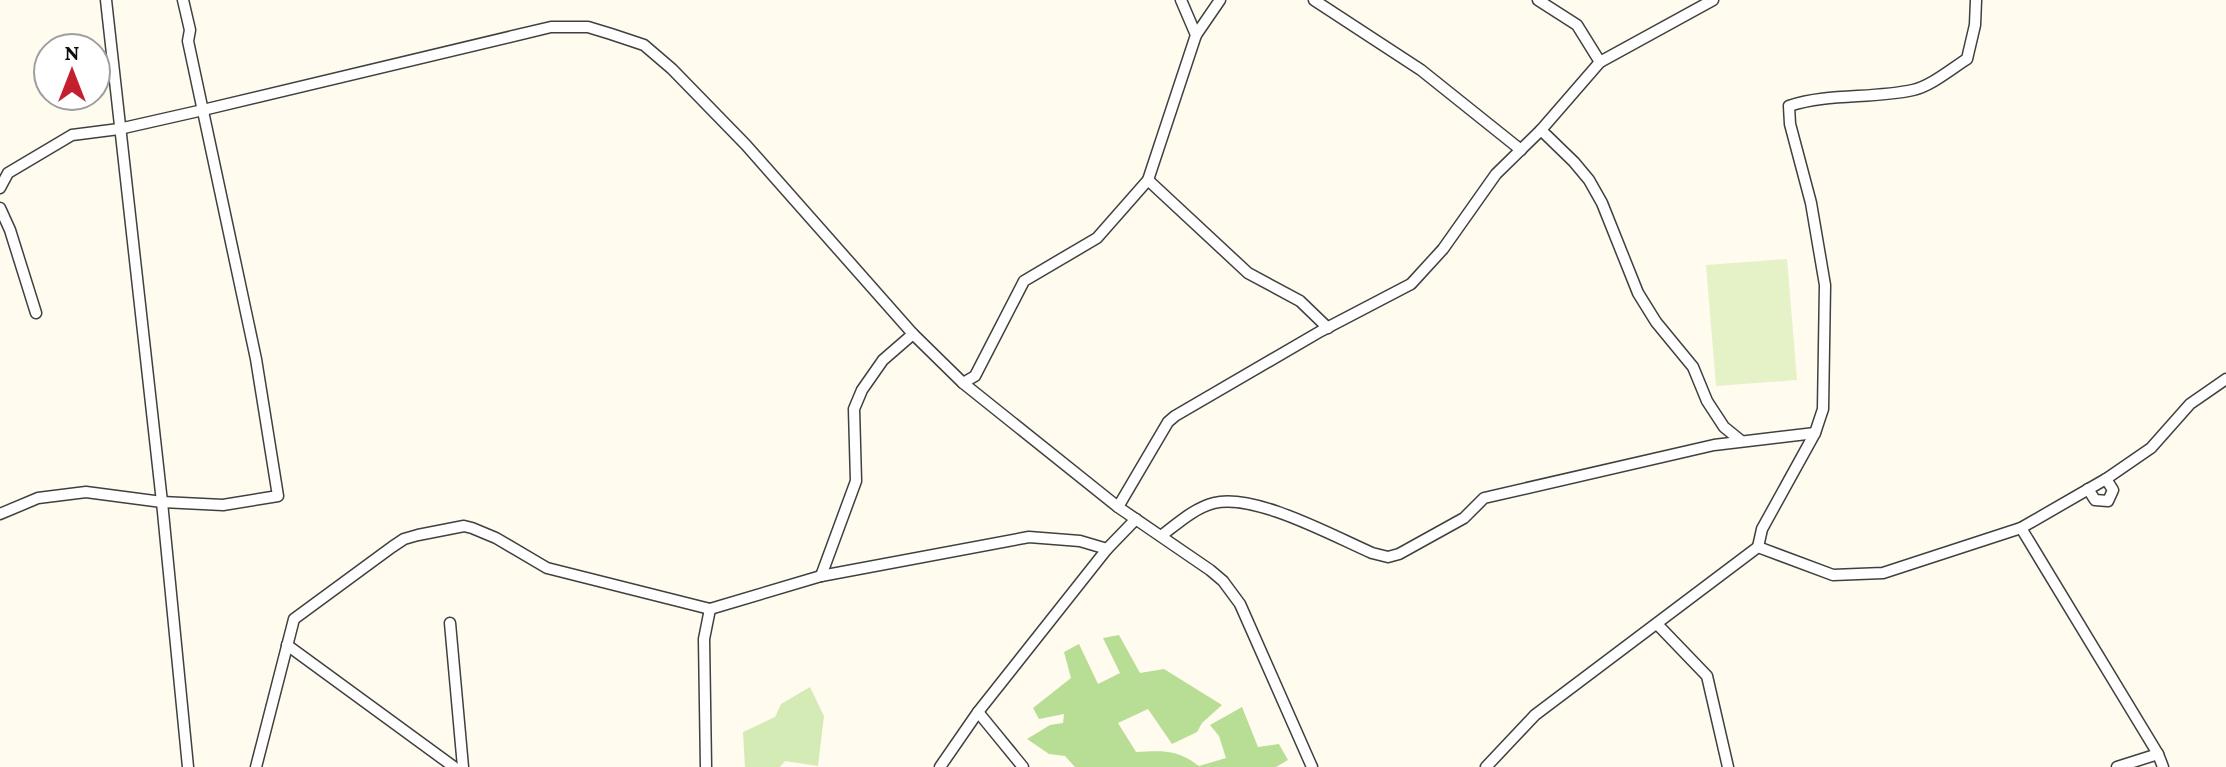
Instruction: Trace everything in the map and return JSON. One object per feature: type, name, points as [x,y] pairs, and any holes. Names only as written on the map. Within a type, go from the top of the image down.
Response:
[{"type":"street","points":[[106,0],[188,767]]},
{"type":"street","points":[[0,514],[38,498],[86,492],[162,502],[223,505],[278,496],[256,359],[183,0]]},
{"type":"street","points":[[1181,0],[1196,35]]},
{"type":"street","points":[[963,383],[975,376],[1024,281],[1097,238],[1148,180],[1196,35],[1220,0]]},
{"type":"street","points":[[1314,0],[1421,70],[1521,150]]},
{"type":"street","points":[[1538,0],[1577,25],[1600,62]]},
{"type":"street","points":[[1118,507],[1168,422],[1175,416],[1411,284],[1436,257],[1496,174],[1541,130],[1600,62],[1713,0]]},
{"type":"street","points":[[1486,767],[1535,715],[1758,547],[1762,529],[1815,433],[1823,409],[1825,285],[1811,203],[1790,124],[1789,106],[1803,101],[1868,97],[1916,89],[1967,59],[1975,25],[1976,0]]},
{"type":"street","points":[[0,188],[4,172],[72,135],[119,129],[551,27],[588,27],[644,45],[672,69],[746,145],[913,334],[963,383],[1118,507],[1217,576],[1240,604],[1312,767]]},
{"type":"street","points":[[1541,130],[1589,180],[1602,203],[1638,293],[1656,322],[1693,367],[1707,401],[1724,427],[1740,440]]},
{"type":"street","points":[[1148,180],[1248,273],[1300,301],[1328,328]]},
{"type":"street","points":[[0,208],[36,313]]},
{"type":"street","points":[[821,576],[856,481],[854,409],[862,390],[883,360],[913,334]]},
{"type":"street","points":[[1758,547],[1833,575],[1883,573],[2021,528],[2106,479],[2151,448],[2190,404],[2226,379]]},
{"type":"street","points":[[1161,536],[1206,505],[1230,501],[1273,511],[1388,557],[1464,518],[1484,498],[1740,440],[1815,433]]},
{"type":"street","points":[[2088,489],[2095,500],[2108,501],[2113,490],[2106,479]]},
{"type":"street","points":[[940,767],[978,712],[1107,549],[1136,519]]},
{"type":"street","points":[[256,767],[294,619],[392,547],[418,535],[464,526],[496,538],[547,568],[710,609],[821,576],[1029,537],[1080,541],[1107,549]]},
{"type":"street","points":[[2021,528],[2163,767]]},
{"type":"street","points":[[706,767],[704,639],[710,609]]},
{"type":"street","points":[[450,623],[463,767]]},
{"type":"street","points":[[1657,624],[1707,676],[1728,767]]},
{"type":"street","points":[[287,645],[454,767]]},
{"type":"street","points":[[978,712],[1023,767]]},
{"type":"street","points":[[2117,767],[2158,754]]},
{"type":"green space","points":[[1787,259],[1797,380],[1716,386],[1706,265]]},
{"type":"green space","points":[[1119,635],[1140,673],[1164,669],[1222,705],[1202,723],[1197,732],[1172,744],[1148,709],[1118,723],[1136,752],[1169,752],[1199,766],[1226,758],[1219,736],[1210,725],[1242,707],[1258,747],[1279,744],[1288,760],[1276,767],[1075,767],[1065,756],[1049,754],[1027,739],[1050,725],[1063,723],[1064,714],[1039,719],[1033,708],[1071,678],[1064,652],[1079,644],[1098,684],[1120,673],[1103,638]]},
{"type":"green space","points":[[810,687],[824,716],[818,766],[785,761],[780,767],[745,767],[743,732],[775,717],[781,704]]}]
